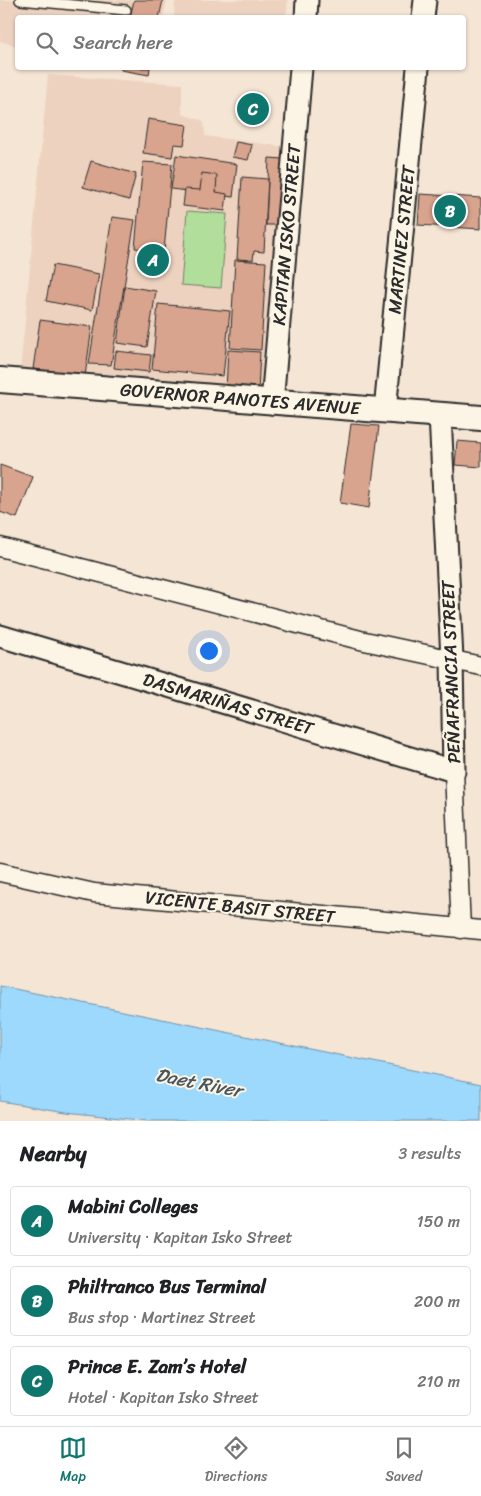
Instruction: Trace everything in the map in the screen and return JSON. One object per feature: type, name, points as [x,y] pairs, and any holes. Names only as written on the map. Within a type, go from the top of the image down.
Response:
[{"type":"main road","name":"GOVERNOR PANOTES AVENUE","points":[[0,380],[272,403],[481,418]]},
{"type":"street","points":[[306,15],[307,0]]},
{"type":"street","points":[[423,15],[425,0]]},
{"type":"street","name":"KAPITAN ISKO STREET","points":[[272,403],[302,70]]},
{"type":"street","name":"MARTINEZ STREET","points":[[385,411],[418,70]]},
{"type":"street","name":"PEÑAFRANCIA STREET","points":[[440,415],[452,659],[454,771],[461,929]]},
{"type":"street","points":[[0,547],[360,640],[481,666]]},
{"type":"street","name":"DASMARIÑAS STREET","points":[[0,636],[454,771]]},
{"type":"street","name":"VICENTE BASIT STREET","points":[[0,872],[94,893],[481,930]]},
{"type":"lane","points":[[20,0],[126,10]]},
{"type":"shaded area","points":[[0,0],[167,0],[163,15],[15,15],[15,45],[0,41]]},
{"type":"shaded area","points":[[175,0],[288,0],[286,15],[174,15]]},
{"type":"shaded area","points":[[48,75],[182,84],[182,114],[204,121],[205,136],[286,147],[263,395],[20,373]]},
{"type":"green space","points":[[187,211],[227,214],[221,288],[181,285]]},
{"type":"water","name":"Daet River","points":[[0,986],[481,1084],[481,1121],[148,1121],[66,1112],[0,1101]]},
{"type":"building","points":[[134,0],[163,0],[160,15],[131,15]]},
{"type":"building","points":[[121,70],[150,70],[149,75]]},
{"type":"building","points":[[148,119],[187,125],[184,145],[174,144],[172,157],[143,153]]},
{"type":"building","points":[[236,142],[252,145],[248,160],[232,157]]},
{"type":"building","points":[[176,155],[237,164],[233,197],[171,189]]},
{"type":"building","points":[[269,158],[283,159],[278,225],[266,225]]},
{"type":"building","points":[[91,161],[136,174],[129,200],[83,187]]},
{"type":"building","points":[[143,162],[172,164],[164,251],[135,248]]},
{"type":"building","points":[[202,173],[217,175],[216,192],[227,194],[225,211],[183,206],[185,189],[200,190]]},
{"type":"building","points":[[242,177],[268,179],[264,252],[254,251],[253,260],[237,259]]},
{"type":"building","points":[[420,194],[481,198],[481,229],[418,225]]},
{"type":"building","points":[[112,217],[135,220],[111,365],[89,364]]},
{"type":"building","points":[[235,260],[266,262],[261,350],[230,348]]},
{"type":"building","points":[[53,265],[99,274],[92,310],[46,301]]},
{"type":"building","points":[[125,286],[156,291],[147,347],[117,343]]},
{"type":"building","points":[[158,304],[230,311],[223,376],[152,369]]},
{"type":"building","points":[[40,320],[92,327],[85,376],[33,369]]},
{"type":"building","points":[[228,350],[260,352],[258,392],[226,390]]},
{"type":"building","points":[[116,351],[151,355],[149,372],[114,368]]},
{"type":"building","points":[[351,424],[379,426],[369,508],[340,503]]},
{"type":"building","points":[[457,441],[481,443],[481,467],[455,465]]},
{"type":"building","points":[[0,465],[33,477],[17,518],[0,512]]},
{"type":"place","name":"Prince E. Zam’s Hotel","points":[[253,109]]},
{"type":"place","name":"Philtranco Bus Terminal","points":[[450,211]]},
{"type":"place","name":"Mabini Colleges","points":[[153,260]]}]
